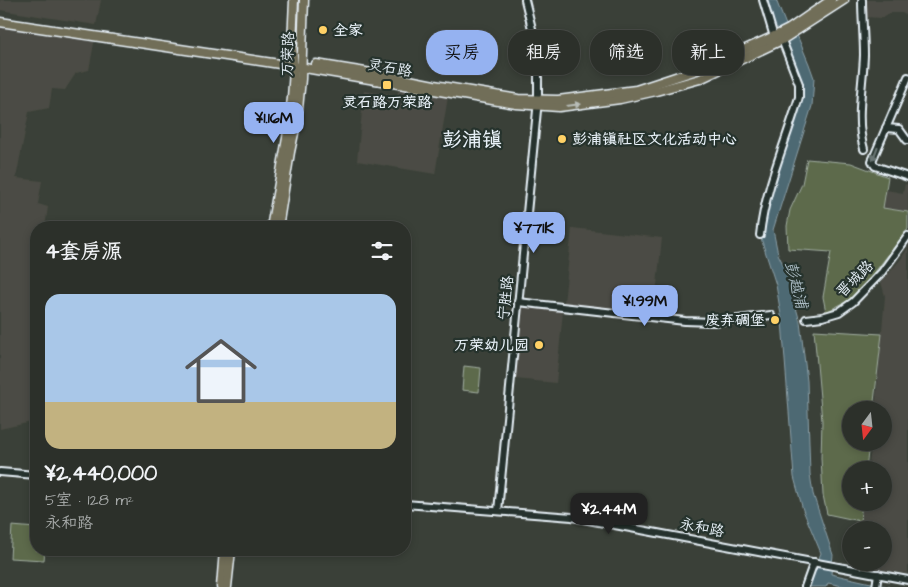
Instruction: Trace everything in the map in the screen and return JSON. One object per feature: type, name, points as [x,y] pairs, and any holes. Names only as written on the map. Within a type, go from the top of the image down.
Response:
[{"type":"main road","name":"万荣路","points":[[272,221],[290,118],[297,64],[292,42],[294,0]]},
{"type":"main road","name":"万荣路","points":[[279,221],[290,152],[296,129],[297,64],[304,0]]},
{"type":"main road","name":"灵石路","points":[[797,27],[831,0]]},
{"type":"main road","name":"灵石路","points":[[0,18],[297,64],[516,104],[538,103],[636,90],[703,68],[778,38],[844,0]]},
{"type":"main road","name":"灵石路","points":[[0,22],[297,64]]},
{"type":"main road","points":[[221,587],[224,556]]},
{"type":"main road","points":[[227,587],[230,556]]},
{"type":"street","name":"宁胜路","points":[[498,511],[538,103],[538,59],[525,0]]},
{"type":"street","points":[[760,235],[761,222],[798,97],[799,84],[763,0]]},
{"type":"street","points":[[862,0],[864,54],[860,136],[864,149]]},
{"type":"street","points":[[908,77],[872,161],[875,166],[908,177]]},
{"type":"street","points":[[886,128],[899,129],[908,140]]},
{"type":"street","name":"晋城路","points":[[806,318],[822,317],[839,312],[853,302],[882,272],[908,236]]},
{"type":"street","points":[[518,302],[685,321],[714,322],[771,316]]},
{"type":"street","points":[[0,472],[30,474]]},
{"type":"street","name":"永和路","points":[[411,504],[572,517],[842,567],[877,581]]},
{"type":"street","points":[[805,587],[814,562]]},
{"type":"street","points":[[877,581],[908,580]]},
{"type":"shaded area","points":[[0,0],[101,0],[96,25],[0,10]]},
{"type":"shaded area","points":[[864,0],[908,0],[908,16],[902,13],[890,13],[882,18],[864,17]]},
{"type":"shaded area","points":[[0,24],[95,38],[89,70],[76,73],[65,90],[52,89],[49,108],[29,112],[16,178],[42,181],[38,204],[48,207],[46,221],[30,221],[30,422],[0,429]]},
{"type":"shaded area","points":[[399,89],[448,97],[435,174],[357,161],[364,91],[397,95]]},
{"type":"shaded area","points":[[905,184],[908,185],[908,212],[883,208],[886,190],[903,193]]},
{"type":"shaded area","points":[[572,228],[662,238],[654,313],[564,303]]},
{"type":"shaded area","points":[[908,248],[908,574],[890,571],[892,571],[892,521],[860,521],[862,511],[892,511],[892,461],[869,461],[871,451],[892,451],[892,401],[876,401],[885,296],[881,282]]},
{"type":"shaded area","name":"万荣幼儿园","points":[[522,307],[563,311],[556,383],[515,379]]},
{"type":"green space","points":[[807,159],[851,163],[888,177],[883,208],[908,212],[908,229],[868,281],[849,300],[826,312],[823,297],[831,252],[788,249],[787,226],[790,210],[802,184]]},
{"type":"green space","points":[[814,330],[882,334],[874,401],[842,401],[842,451],[868,451],[867,461],[842,461],[842,511],[861,511],[860,521],[827,514],[823,495],[821,458],[822,421]]},
{"type":"green space","points":[[464,366],[481,368],[479,392],[462,390]]},
{"type":"green space","points":[[12,526],[30,528],[30,556],[44,556],[44,560],[10,558]]},
{"type":"water","points":[[766,0],[776,0],[786,25],[797,35],[814,78],[812,106],[773,230],[778,254],[785,268],[800,322],[807,381],[810,474],[813,494],[833,555],[831,574],[889,587],[847,587],[828,583],[826,587],[808,587],[821,553],[803,510],[794,477],[782,321],[776,285],[760,235],[799,97],[799,84],[779,29],[772,24]]},
{"type":"place","name":"全家","points":[[323,30]]},
{"type":"place","name":"灵石路万荣路","points":[[387,85]]},
{"type":"place","name":"彭浦镇社区文化活动中心","points":[[562,139]]},
{"type":"place","name":"废弃碉堡","points":[[775,320]]},
{"type":"place","name":"万荣幼儿园","points":[[539,345]]},
{"type":"district","name":"彭浦镇","points":[[472,140]]},
{"type":"water label","name":"彭越浦","points":[[796,285]]}]
